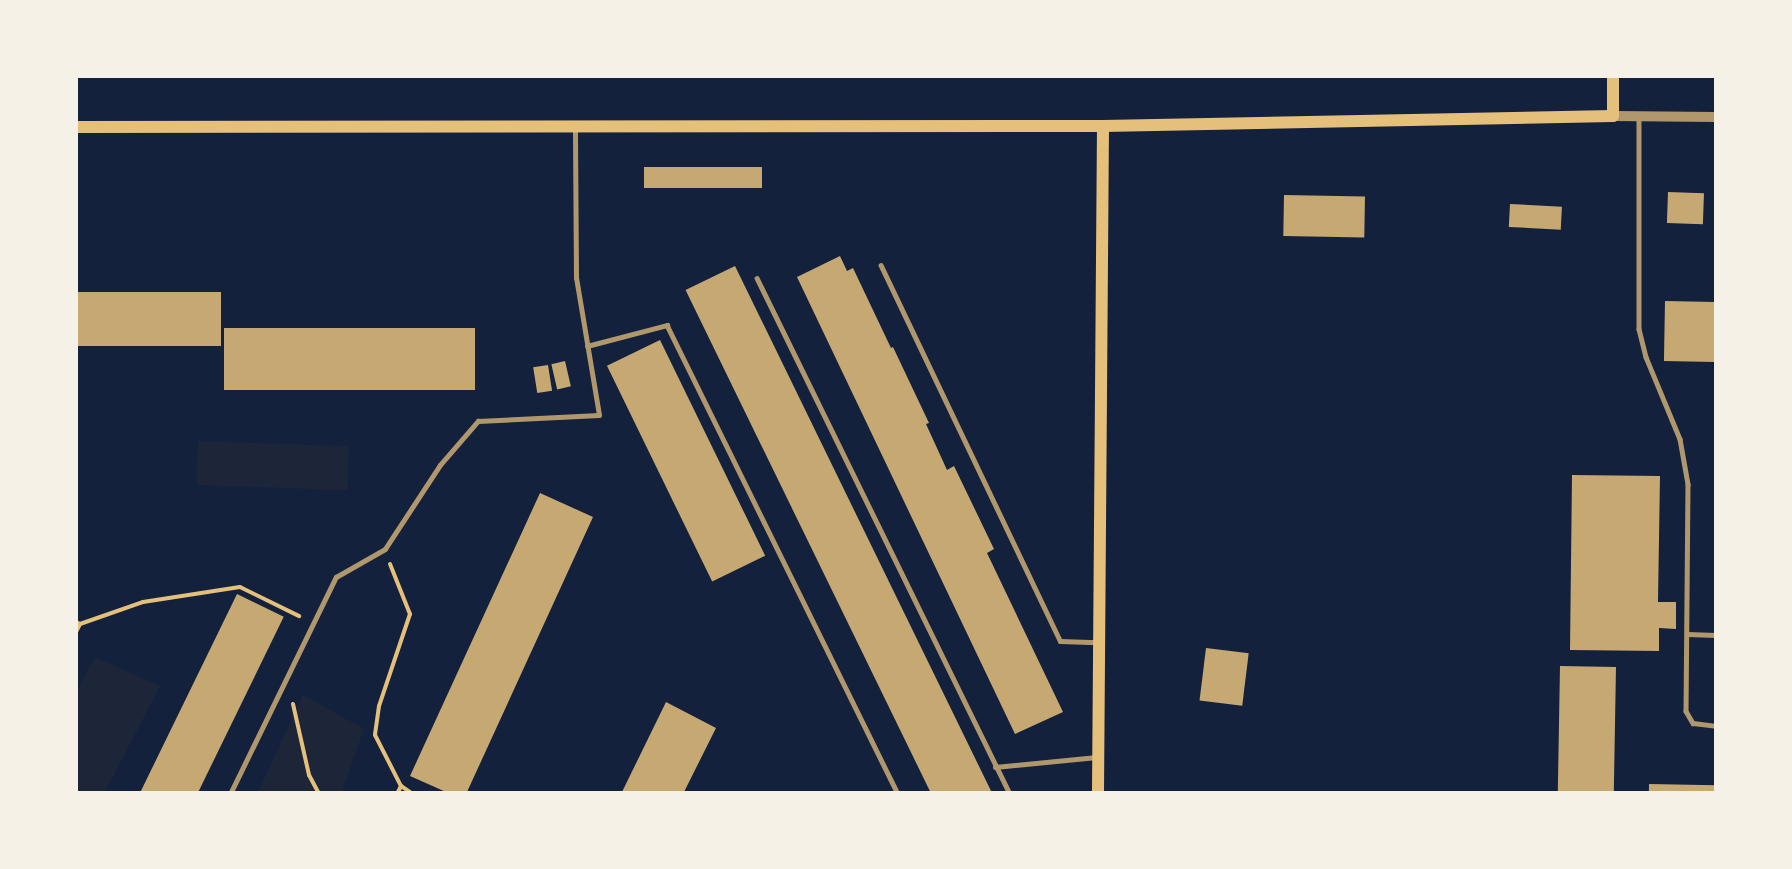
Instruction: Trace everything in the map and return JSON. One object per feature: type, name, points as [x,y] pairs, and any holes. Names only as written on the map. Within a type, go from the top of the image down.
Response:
[{"type":"main road","points":[[76,127],[1103,126],[1613,116],[1613,76]]},
{"type":"main road","points":[[1098,792],[1103,126]]},
{"type":"street","points":[[1613,116],[1716,117]]},
{"type":"lane","points":[[1639,117],[1637,311],[1642,342],[1680,439],[1686,464],[1688,717],[1693,723],[1716,726]]},
{"type":"lane","points":[[231,792],[336,577],[385,549],[440,465],[478,421],[599,415],[576,278],[575,125]]},
{"type":"lane","points":[[881,265],[1060,641],[1100,642]]},
{"type":"lane","points":[[757,278],[1009,792]]},
{"type":"lane","points":[[587,346],[667,325],[897,792]]},
{"type":"lane","points":[[1687,634],[1716,635]]},
{"type":"lane","points":[[995,767],[1099,757]]},
{"type":"path","points":[[385,549],[410,614],[380,706],[375,735],[401,786],[410,792]]},
{"type":"path","points":[[76,632],[78,623],[143,602],[240,587],[313,623]]},
{"type":"path","points":[[288,675],[309,775],[318,792]]},
{"type":"path","points":[[398,792],[401,786]]},
{"type":"shaded area","points":[[198,441],[349,446],[347,490],[196,485]]},
{"type":"shaded area","points":[[95,657],[160,686],[105,792],[77,792],[77,691]]},
{"type":"shaded area","points":[[303,695],[364,729],[342,792],[258,792]]},
{"type":"building","points":[[644,167],[762,167],[762,188],[644,188]]},
{"type":"building","points":[[1668,192],[1704,193],[1703,224],[1667,223]]},
{"type":"building","points":[[1284,195],[1365,196],[1364,237],[1283,236]]},
{"type":"building","points":[[1510,204],[1562,207],[1561,230],[1509,227]]},
{"type":"building","points":[[840,256],[847,271],[853,268],[891,348],[893,347],[929,423],[926,424],[947,470],[954,466],[994,549],[987,553],[1063,712],[1015,734],[797,277]]},
{"type":"building","points":[[735,266],[991,792],[930,792],[686,290]]},
{"type":"building","points":[[76,292],[221,292],[221,346],[76,346]]},
{"type":"building","points":[[1665,301],[1716,302],[1715,362],[1664,361]]},
{"type":"building","points":[[224,328],[475,328],[475,390],[224,390]]},
{"type":"building","points":[[660,340],[765,556],[712,582],[607,366]]},
{"type":"building","points":[[565,361],[571,386],[557,389],[551,364]]},
{"type":"building","points":[[548,365],[552,391],[537,393],[533,367]]},
{"type":"building","points":[[1572,475],[1660,476],[1658,602],[1676,602],[1676,629],[1659,628],[1659,651],[1570,650]]},
{"type":"building","points":[[540,493],[593,517],[467,792],[446,792],[410,776]]},
{"type":"building","points":[[237,594],[284,617],[198,792],[141,792]]},
{"type":"building","points":[[1206,648],[1249,653],[1242,706],[1200,701]]},
{"type":"building","points":[[1560,666],[1616,667],[1614,792],[1558,792]]},
{"type":"building","points":[[666,702],[716,728],[684,792],[622,792]]},
{"type":"building","points":[[1649,784],[1716,785],[1716,792],[1649,792]]}]
